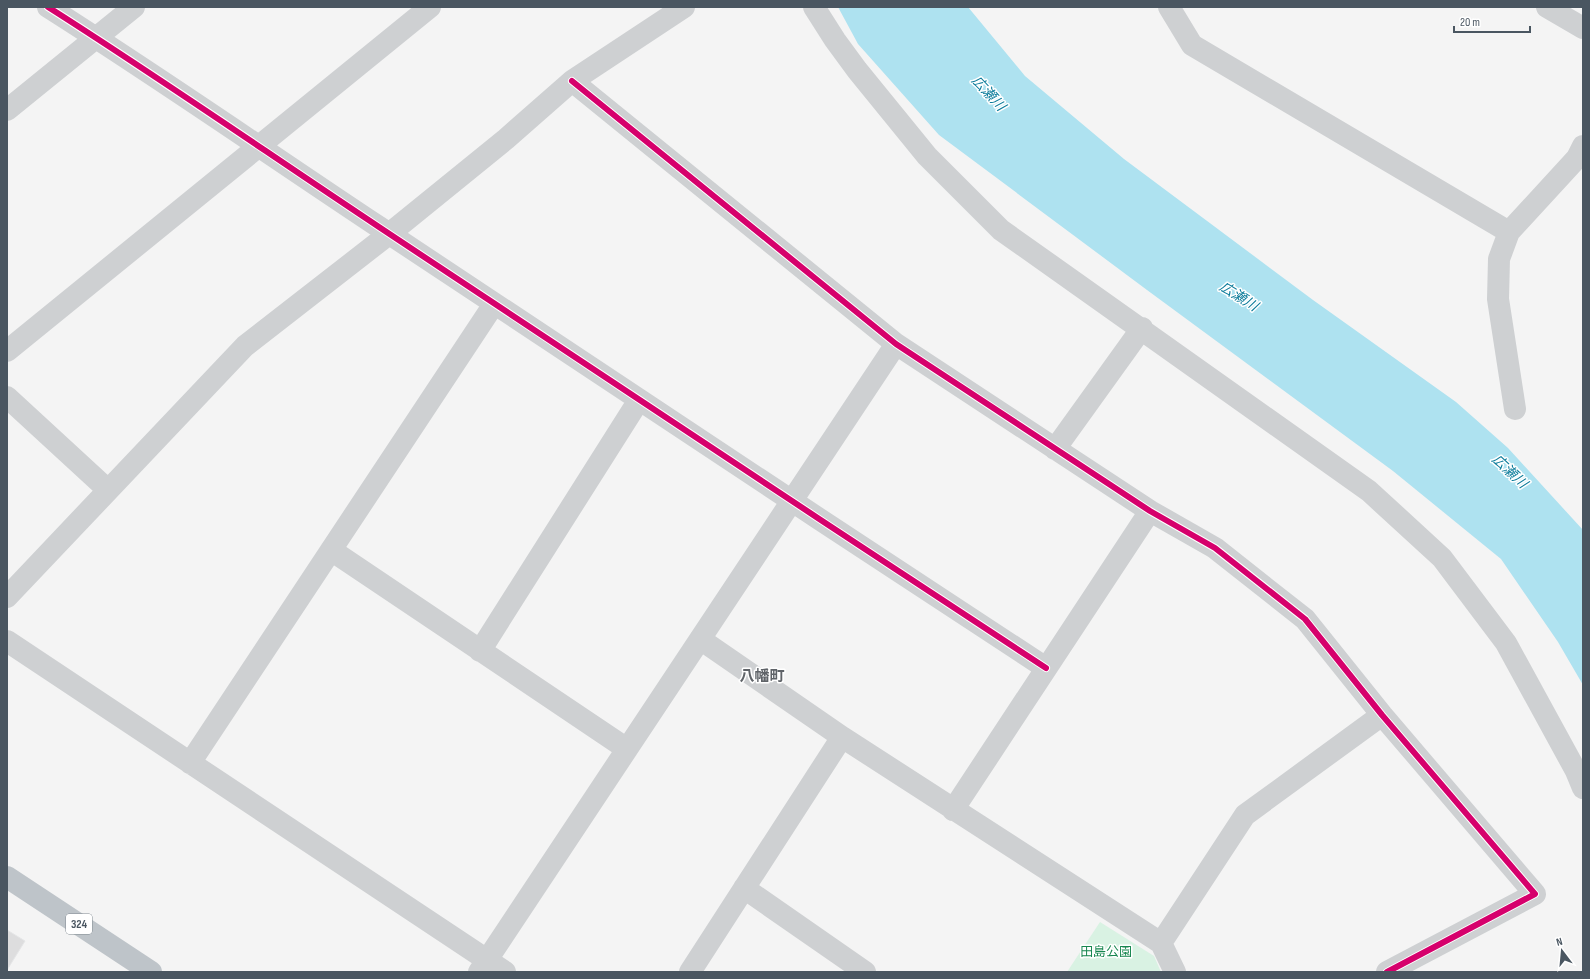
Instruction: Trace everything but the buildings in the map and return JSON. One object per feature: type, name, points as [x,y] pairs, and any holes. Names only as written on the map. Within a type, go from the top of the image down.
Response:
[{"type":"highway","name":"324","points":[[7,877],[151,972]]},
{"type":"street","points":[[48,7],[97,38],[494,304],[1046,668]]},
{"type":"street","points":[[7,110],[134,7]]},
{"type":"street","points":[[7,351],[430,7]]},
{"type":"street","points":[[7,597],[245,346],[389,234],[506,139],[572,82],[684,7]]},
{"type":"street","points":[[814,7],[835,40],[857,70],[927,156],[1001,230],[1142,328],[1369,491],[1442,558],[1506,643],[1576,771],[1583,788]]},
{"type":"street","points":[[1169,7],[1192,45],[1509,232]]},
{"type":"street","points":[[1547,7],[1583,28]]},
{"type":"street","points":[[572,82],[896,344],[1150,511],[1215,548],[1305,619],[1382,715],[1535,894],[1388,972]]},
{"type":"street","points":[[1515,409],[1498,299],[1499,259],[1509,232],[1577,158],[1583,146]]},
{"type":"street","points":[[190,762],[494,304]]},
{"type":"street","points":[[1055,449],[1142,328]]},
{"type":"street","points":[[483,966],[896,344]]},
{"type":"street","points":[[7,397],[108,490]]},
{"type":"street","points":[[480,651],[639,400]]},
{"type":"street","points":[[953,810],[1150,511]]},
{"type":"street","points":[[331,550],[627,749]]},
{"type":"street","points":[[700,639],[842,737],[1161,943],[1175,972]]},
{"type":"street","points":[[7,640],[190,762],[483,966],[505,972]]},
{"type":"street","points":[[1161,943],[1245,815],[1382,715]]},
{"type":"street","points":[[690,972],[842,737]]},
{"type":"street","points":[[744,888],[865,972]]},
{"type":"green space","name":"田島公園","points":[[1100,922],[1154,956],[1161,972],[1067,972]]},
{"type":"water","name":"広瀬川","points":[[838,7],[968,7],[1025,76],[1124,159],[1313,300],[1456,402],[1508,448],[1583,530],[1583,685],[1558,642],[1501,559],[1393,471],[939,135],[858,44]]},
{"type":"cycle path","points":[[48,7],[1046,668]]},
{"type":"cycle path","points":[[572,81],[896,344],[1150,511],[1215,548],[1305,619],[1382,715],[1535,894],[1387,972]]},
{"type":"district","name":"八幡町","points":[[762,676]]}]
